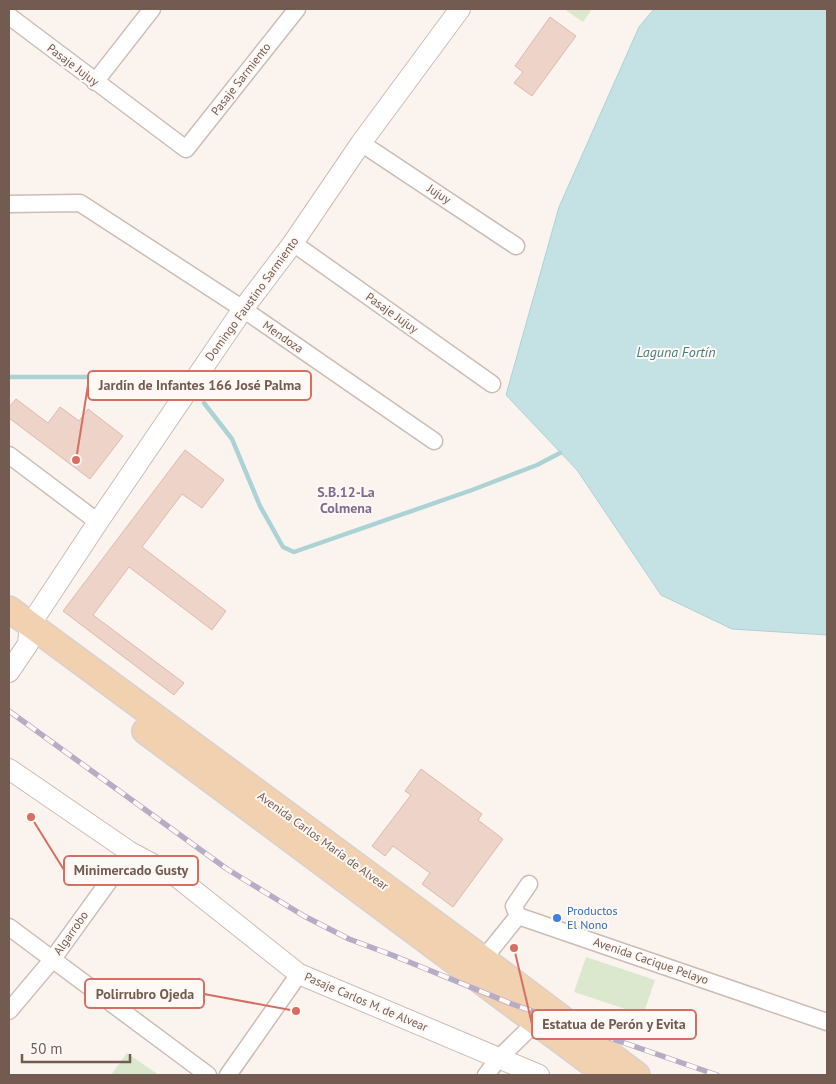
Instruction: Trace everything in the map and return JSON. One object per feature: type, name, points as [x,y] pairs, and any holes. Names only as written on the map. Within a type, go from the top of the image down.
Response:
[{"type":"main road","name":"Avenida Carlos María de Alvear","points":[[9,609],[22,633],[538,1013],[607,1075]]},
{"type":"main road","name":"Avenida Carlos María de Alvear","points":[[538,1013],[637,1075]]},
{"type":"street","points":[[95,82],[152,9]]},
{"type":"street","name":"Pasaje Sarmiento","points":[[186,149],[297,9]]},
{"type":"street","name":"Domingo Faustino Sarmiento","points":[[9,672],[22,633],[243,309],[293,243],[361,143],[460,9]]},
{"type":"street","name":"Pasaje Jujuy","points":[[9,16],[186,149]]},
{"type":"street","name":"Jujuy","points":[[361,143],[516,246]]},
{"type":"street","name":"Mendoza","points":[[9,204],[80,203],[243,309],[434,441]]},
{"type":"street","name":"Pasaje Jujuy","points":[[293,243],[492,384]]},
{"type":"street","points":[[9,455],[98,522]]},
{"type":"street","name":"Pasaje Carlos M. de Alvear","points":[[9,769],[130,852],[177,877],[299,974],[539,1075]]},
{"type":"street","name":"Algarrobo","points":[[9,1012],[52,960],[130,852]]},
{"type":"street","points":[[477,967],[518,916],[514,906],[529,884]]},
{"type":"street","name":"Avenida Cacique Pelayo","points":[[518,916],[827,1022]]},
{"type":"street","points":[[9,927],[208,1075]]},
{"type":"street","points":[[228,1075],[299,974]]},
{"type":"street","points":[[486,1075],[538,1013]]},
{"type":"green space","points":[[564,9],[592,9],[583,22]]},
{"type":"green space","points":[[586,957],[655,980],[643,1015],[574,992]]},
{"type":"green space","points":[[127,1053],[159,1075],[111,1075]]},
{"type":"water","name":"Laguna Fortín","points":[[654,9],[827,9],[827,635],[732,629],[661,595],[577,470],[506,395],[559,207],[639,27]]},
{"type":"building","points":[[550,17],[576,36],[532,96],[514,83],[523,72],[515,66]]},
{"type":"building","points":[[16,399],[48,423],[60,407],[79,421],[88,409],[123,436],[90,479],[9,418],[9,407]]},
{"type":"building","points":[[185,450],[224,480],[202,508],[182,494],[142,547],[226,611],[212,630],[129,567],[93,615],[184,683],[174,695],[63,611]]},
{"type":"building","points":[[421,769],[482,814],[478,820],[503,839],[453,907],[422,884],[430,873],[393,846],[385,856],[372,846],[411,795],[405,791]]},
{"type":"waterway","points":[[9,377],[88,377],[176,381]]},
{"type":"waterway","points":[[204,403],[232,439],[260,506],[283,547],[294,552],[472,490],[537,465],[560,453]]},
{"type":"railway","points":[[9,711],[227,869],[304,916],[349,939],[512,1004],[717,1075]]},
{"type":"place","name":"Jardín de Infantes 166 José Palma","points":[[76,460]]},
{"type":"place","name":"Minimercado Gusty","points":[[31,817]]},
{"type":"place","name":"Productos El Nono","points":[[557,918]]},
{"type":"place","name":"Estatua de Perón y Evita","points":[[514,948]]},
{"type":"place","name":"Polirrubro Ojeda","points":[[296,1011]]},
{"type":"district","name":"S.B.12-La Colmena","points":[[346,500]]}]
